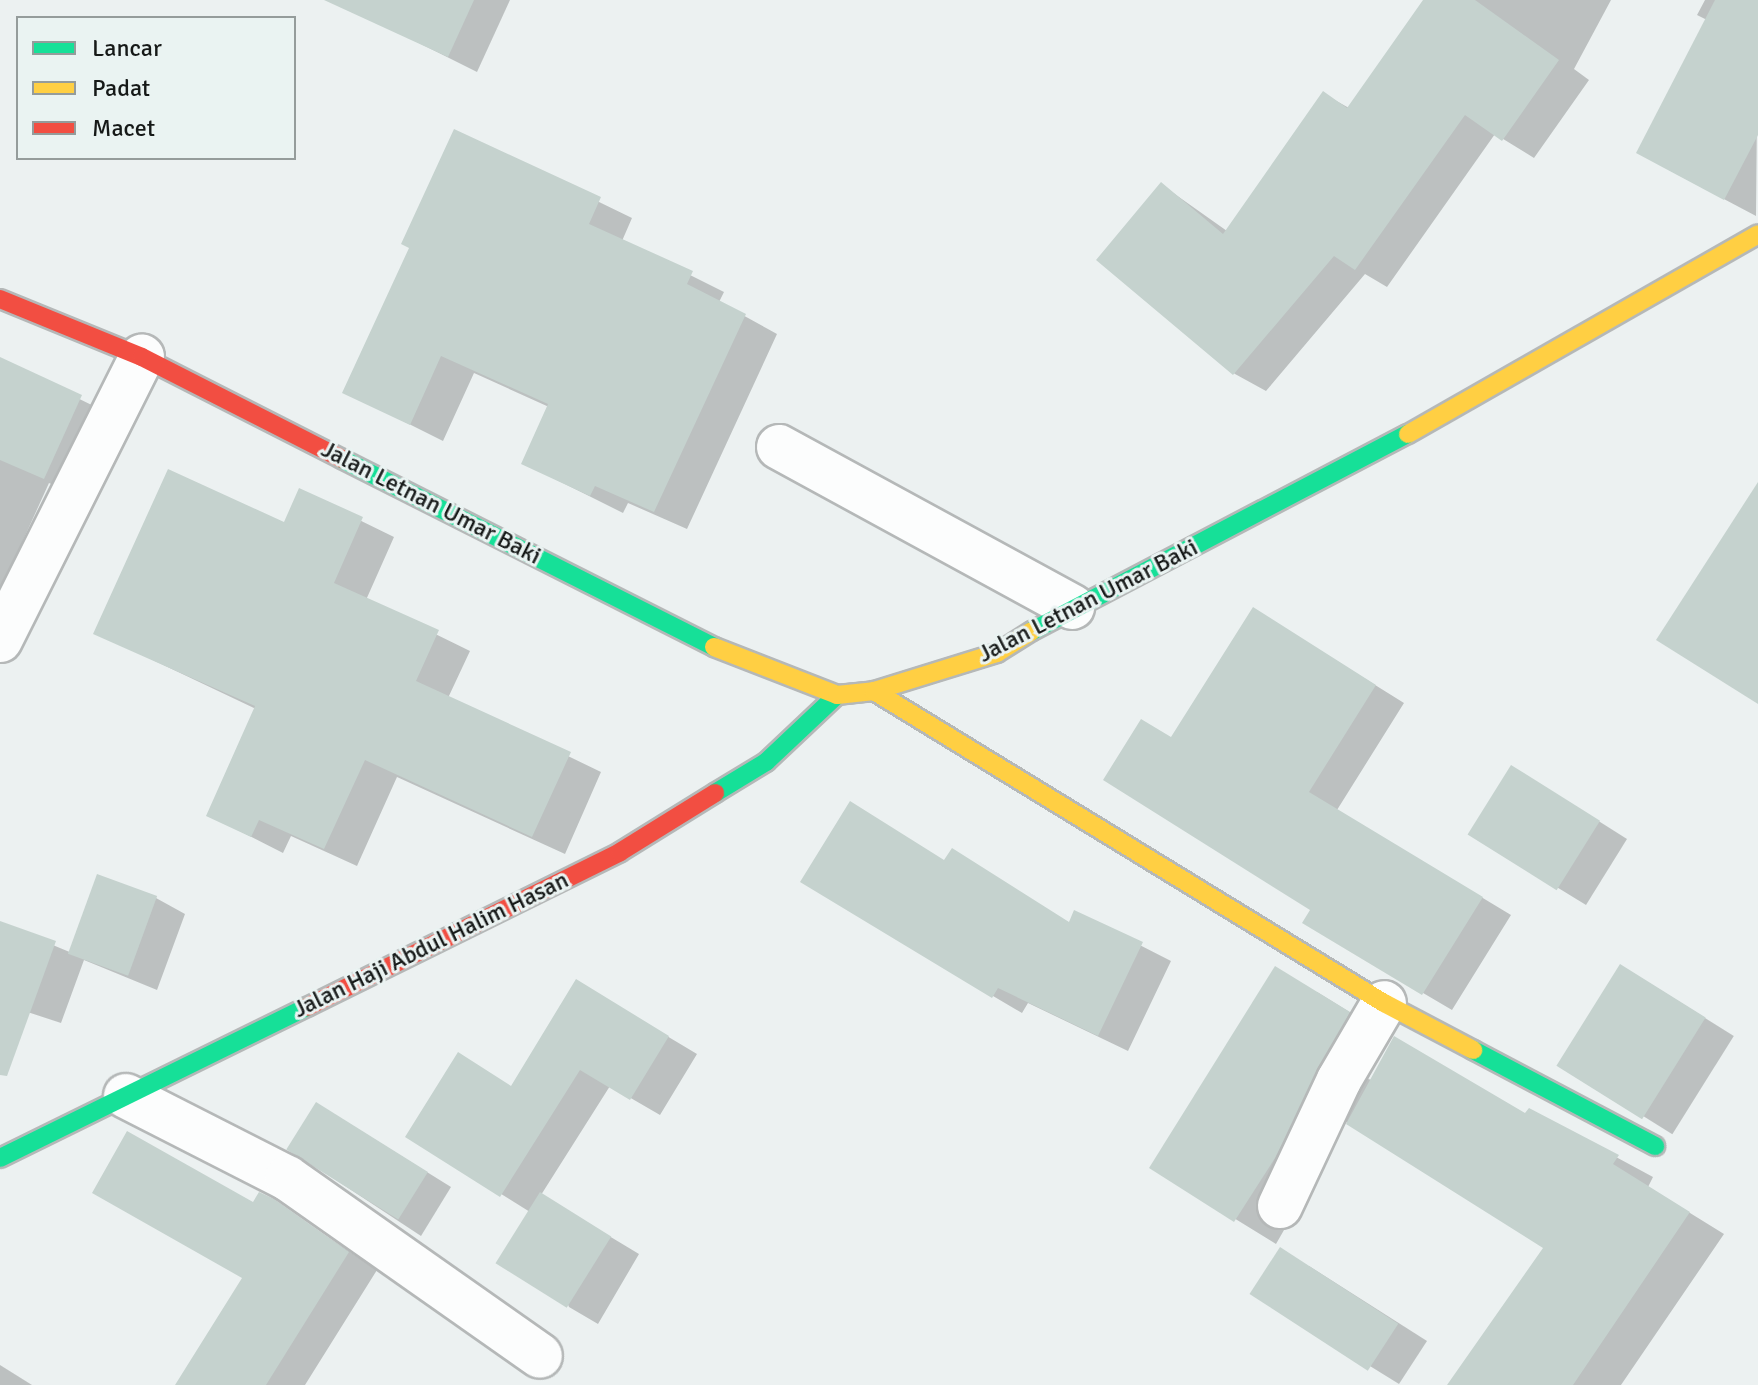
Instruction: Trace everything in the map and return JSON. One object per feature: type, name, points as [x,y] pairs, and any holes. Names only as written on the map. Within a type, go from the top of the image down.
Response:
[{"type":"street","name":"Jalan Letnan Umar Baki","points":[[0,299],[142,357],[693,639],[837,695],[874,691],[997,653],[1072,607],[1320,484],[1758,234]]},
{"type":"street","points":[[0,640],[142,357]]},
{"type":"street","points":[[779,447],[1072,607]]},
{"type":"street","points":[[874,691],[1384,1003],[1655,1146]]},
{"type":"street","name":"Jalan Haji Abdul Halim Hasan","points":[[0,1158],[620,852],[766,762],[837,695]]},
{"type":"street","points":[[1280,1206],[1339,1080],[1384,1003]]},
{"type":"street","points":[[126,1096],[287,1178],[540,1356]]},
{"type":"building","points":[[324,0],[474,0],[448,57]]},
{"type":"building","points":[[1423,0],[1475,0],[1559,60],[1502,141],[1465,115],[1355,270],[1334,256],[1233,375],[1096,260],[1161,182],[1223,234],[1323,91],[1347,108]]},
{"type":"building","points":[[1715,0],[1758,0],[1758,135],[1724,200],[1636,153]]},
{"type":"building","points":[[454,129],[601,197],[589,224],[693,271],[687,284],[746,314],[654,512],[595,486],[590,496],[521,464],[548,404],[441,356],[410,425],[342,393],[409,248],[401,244]]},
{"type":"building","points":[[0,357],[82,395],[44,479],[0,460]]},
{"type":"building","points":[[168,469],[284,522],[299,488],[363,517],[334,583],[439,630],[416,681],[571,752],[532,837],[365,760],[324,849],[259,820],[251,837],[206,816],[255,706],[93,634]]},
{"type":"building","points":[[1758,482],[1758,704],[1656,640]]},
{"type":"building","points":[[1253,607],[1376,685],[1309,792],[1483,897],[1422,995],[1302,923],[1310,910],[1103,780],[1141,719],[1171,737]]},
{"type":"building","points":[[1511,765],[1600,821],[1557,890],[1468,835]]},
{"type":"building","points":[[850,801],[944,860],[952,848],[1069,922],[1074,910],[1143,942],[1098,1036],[998,988],[992,998],[800,882]]},
{"type":"building","points":[[97,874],[157,896],[128,976],[68,954]]},
{"type":"building","points":[[0,921],[56,941],[7,1076],[0,1075]]},
{"type":"building","points":[[1620,964],[1706,1018],[1642,1119],[1556,1066]]},
{"type":"building","points":[[1275,966],[1350,1012],[1275,1158],[1234,1222],[1149,1168]]},
{"type":"building","points":[[576,979],[669,1036],[630,1100],[580,1070],[500,1197],[405,1137],[458,1052],[511,1086]]},
{"type":"building","points":[[1394,1036],[1525,1113],[1529,1108],[1619,1155],[1613,1164],[1690,1212],[1573,1385],[1447,1385],[1543,1248],[1346,1124]]},
{"type":"building","points":[[316,1102],[428,1172],[398,1219],[286,1149]]},
{"type":"building","points":[[127,1131],[253,1202],[259,1192],[274,1199],[349,1252],[266,1385],[175,1385],[242,1278],[92,1193]]},
{"type":"building","points":[[540,1192],[611,1237],[567,1308],[495,1263]]},
{"type":"building","points":[[1280,1247],[1398,1324],[1368,1371],[1250,1294]]},
{"type":"traffic: fast","points":[[1032,631],[1408,434]]},
{"type":"traffic: fast","points":[[342,459],[714,647]]},
{"type":"traffic: fast","points":[[715,793],[766,762],[837,695]]},
{"type":"traffic: fast","points":[[0,1158],[307,1007]]},
{"type":"traffic: fast","points":[[1473,1050],[1655,1146]]},
{"type":"traffic: slow","points":[[1408,434],[1758,234]]},
{"type":"traffic: slow","points":[[714,647],[837,695],[874,691],[997,653],[1032,631]]},
{"type":"traffic: slow","points":[[874,691],[1384,1003],[1473,1050]]},
{"type":"traffic: jam","points":[[0,299],[142,357],[342,459]]},
{"type":"traffic: jam","points":[[307,1007],[620,852],[715,793]]}]
